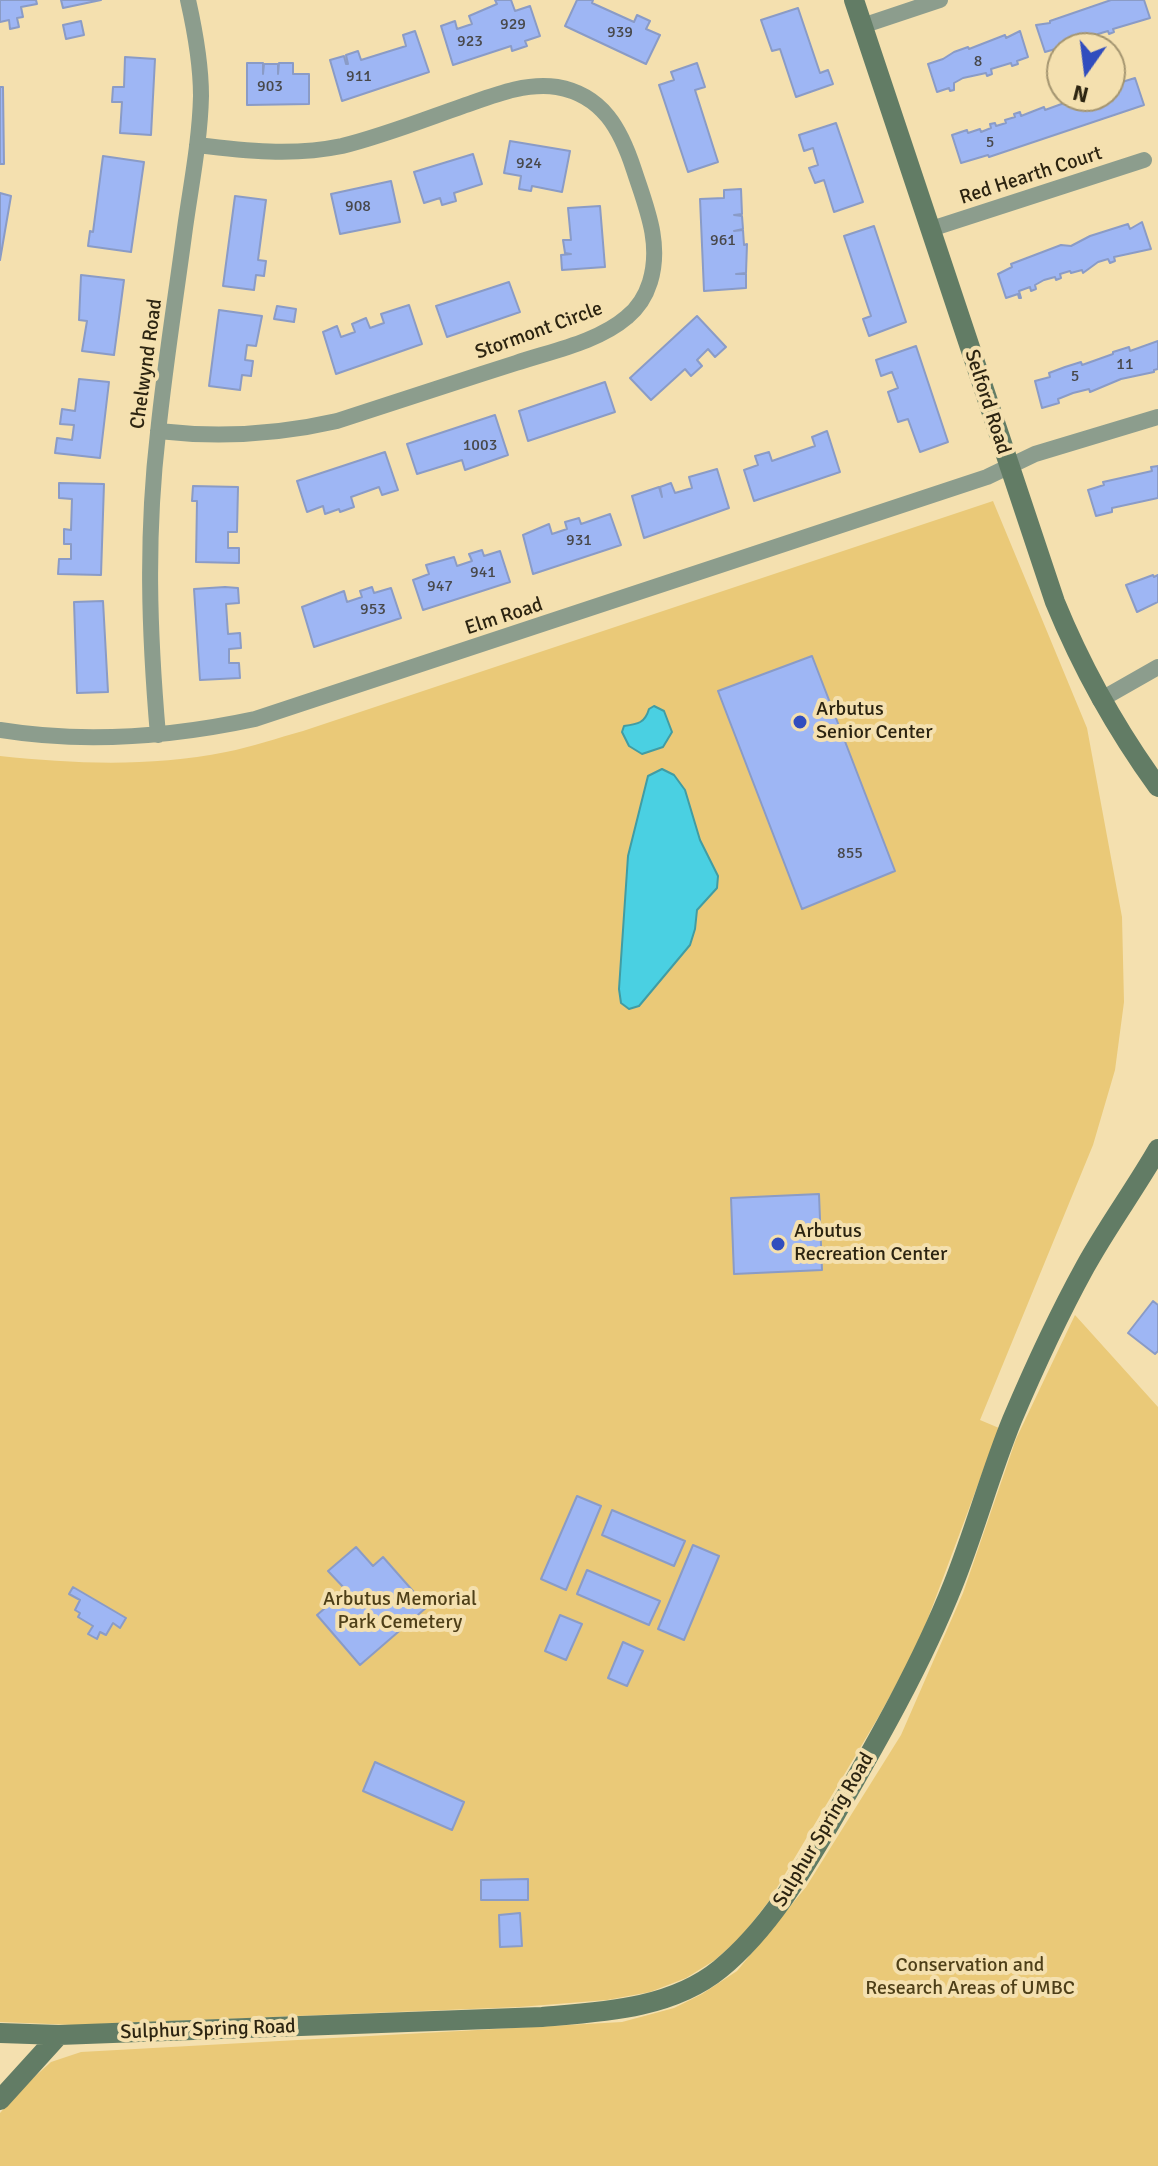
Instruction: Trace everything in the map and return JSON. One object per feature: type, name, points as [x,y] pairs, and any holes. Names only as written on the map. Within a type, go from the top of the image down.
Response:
[{"type":"main road","name":"Selford Road","points":[[854,0],[1055,602],[1077,656],[1100,700],[1158,787]]},
{"type":"main road","name":"Sulphur Spring Road","points":[[0,2033],[59,2035],[542,2017],[649,2003],[686,1990],[719,1971],[778,1907],[810,1859],[890,1719],[926,1650],[1012,1421],[1040,1359],[1085,1267],[1158,1149]]},
{"type":"main road","points":[[0,2100],[59,2035]]},
{"type":"street","name":"Chelwynd Road","points":[[158,735],[148,577],[151,498],[201,95],[199,57],[188,0]]},
{"type":"street","points":[[862,26],[940,0]]},
{"type":"street","name":"Stormont Circle","points":[[158,431],[236,436],[301,429],[337,421],[548,352],[598,334],[626,318],[641,302],[650,282],[655,258],[654,230],[625,142],[610,116],[595,101],[577,92],[555,87],[530,87],[502,93],[341,146],[310,151],[275,152],[197,145]]},
{"type":"street","name":"Red Hearth Court","points":[[931,229],[1144,160]]},
{"type":"street","name":"Elm Road","points":[[0,730],[61,737],[158,735],[226,725],[295,708],[987,477],[1035,454],[1158,417]]},
{"type":"street","points":[[1100,700],[1158,667]]},
{"type":"green space","name":"Arbutus Memorial Park Cemetery","points":[[993,501],[1087,728],[1122,917],[1124,1002],[1115,1070],[1093,1145],[980,1420],[999,1428],[918,1645],[769,1901],[741,1937],[715,1960],[686,1978],[650,1992],[607,2000],[519,2007],[75,2025],[0,2022],[0,756],[57,761],[141,762],[198,757],[245,748]]},
{"type":"green space","name":"Conservation and Research Areas of UMBC","points":[[1075,1315],[1158,1407],[1158,2166],[0,2166],[0,2113],[51,2062],[81,2052],[622,2022],[674,2008],[737,1971],[806,1887],[901,1735],[963,1593],[1016,1439]]},
{"type":"water","points":[[654,706],[664,711],[672,732],[663,747],[642,754],[629,746],[622,732],[624,726],[643,720]]},
{"type":"water","points":[[662,769],[674,775],[685,790],[700,840],[718,876],[717,888],[697,910],[690,945],[639,1006],[629,1009],[621,1003],[619,989],[628,856],[648,776]]},
{"type":"building","points":[[0,0],[36,0],[37,4],[21,7],[23,17],[17,18],[19,27],[10,29],[9,20],[0,22]]},
{"type":"building","points":[[61,0],[101,0],[63,8]]},
{"type":"building","points":[[495,0],[511,0],[515,11],[530,6],[540,36],[525,41],[527,46],[512,51],[511,46],[453,65],[441,26],[455,21],[457,29],[472,24],[469,16],[497,4]]},
{"type":"building","points":[[577,0],[593,0],[592,3],[634,22],[637,15],[650,21],[646,29],[660,35],[646,64],[565,26]]},
{"type":"building","points":[[1111,0],[1144,0],[1150,18],[1113,29],[1114,32],[1046,32],[1045,52],[1036,25]]},
{"type":"building","points":[[798,8],[820,73],[828,70],[833,84],[796,97],[780,49],[772,51],[761,20]]},
{"type":"building","points":[[81,21],[84,35],[66,39],[63,25]]},
{"type":"building","points":[[415,31],[429,72],[342,101],[330,60],[344,56],[348,64],[346,55],[358,51],[361,60],[406,46],[403,35]]},
{"type":"building","points":[[1020,31],[1028,57],[1012,66],[1011,63],[991,69],[992,74],[987,76],[986,73],[963,78],[954,83],[954,90],[950,91],[949,88],[937,92],[928,64],[954,52],[1005,35],[1006,38]]},
{"type":"building","points":[[125,57],[155,59],[151,135],[120,133],[122,102],[112,102],[113,87],[124,87]]},
{"type":"building","points":[[247,63],[263,63],[263,74],[264,64],[278,64],[278,74],[279,63],[293,63],[293,74],[309,74],[309,104],[247,105]]},
{"type":"building","points":[[697,63],[705,87],[695,90],[718,162],[688,172],[659,85],[674,80],[671,72]]},
{"type":"building","points":[[1135,78],[1144,105],[1126,111],[1126,81]]},
{"type":"building","points":[[0,87],[3,87],[4,164],[0,164]]},
{"type":"building","points":[[1044,107],[1045,110],[1123,112],[989,157],[961,163],[952,135],[967,130],[968,133],[980,129],[981,132],[991,128],[990,124],[1006,123],[1005,120],[1015,117],[1014,114],[1020,112],[1021,116]]},
{"type":"building","points":[[836,123],[863,202],[834,212],[824,180],[815,183],[809,168],[818,165],[813,148],[804,151],[799,135]]},
{"type":"building","points":[[510,141],[570,151],[562,192],[532,186],[531,191],[519,189],[521,176],[504,173]]},
{"type":"building","points":[[473,154],[482,184],[454,193],[456,201],[442,205],[440,198],[424,203],[414,172]]},
{"type":"building","points":[[103,156],[144,162],[131,252],[88,246],[90,231],[93,232]]},
{"type":"building","points":[[391,181],[400,222],[340,234],[331,194]]},
{"type":"building","points":[[741,189],[742,214],[734,215],[742,216],[743,229],[734,231],[743,230],[744,245],[747,244],[746,273],[736,274],[746,274],[746,288],[704,291],[700,199],[724,198],[724,190]]},
{"type":"building","points":[[0,193],[11,196],[0,260]]},
{"type":"building","points":[[235,196],[266,200],[258,260],[266,261],[264,276],[256,275],[254,290],[223,286]]},
{"type":"building","points":[[600,206],[605,267],[562,270],[561,255],[571,254],[565,253],[563,240],[571,240],[568,208]]},
{"type":"building","points":[[1142,222],[1151,249],[1114,257],[1115,261],[1110,263],[1108,259],[1098,262],[1083,273],[1082,270],[1060,274],[1061,278],[1056,280],[1055,277],[1035,285],[1036,289],[1031,291],[1030,287],[1019,291],[1021,298],[1018,294],[1006,298],[998,274],[1012,267],[1011,264],[1128,224],[1130,229]]},
{"type":"building","points":[[874,226],[906,322],[869,336],[863,319],[871,316],[844,236]]},
{"type":"building","points":[[81,275],[124,280],[114,355],[82,351],[87,321],[79,320]]},
{"type":"building","points":[[509,282],[520,312],[447,337],[436,306]]},
{"type":"building","points":[[409,305],[422,344],[336,374],[323,332],[337,326],[341,337],[355,332],[352,324],[366,318],[370,328],[384,323],[381,314]]},
{"type":"building","points":[[277,306],[296,309],[294,322],[274,319]]},
{"type":"building","points":[[219,310],[262,316],[256,346],[247,345],[245,360],[253,361],[251,376],[242,375],[240,390],[209,386]]},
{"type":"building","points":[[697,316],[726,347],[715,357],[708,349],[697,360],[702,366],[691,376],[685,369],[651,400],[630,378]]},
{"type":"building","points":[[1158,341],[1158,369],[1154,372],[1121,379],[1090,392],[1089,389],[1073,393],[1058,399],[1059,403],[1042,408],[1035,381],[1050,377],[1049,373],[1065,367],[1081,362],[1082,365],[1113,352],[1129,347],[1130,351]]},
{"type":"building","points":[[916,346],[948,442],[920,452],[908,419],[898,422],[888,392],[898,388],[892,372],[881,376],[876,360]]},
{"type":"building","points":[[79,379],[109,382],[100,458],[55,453],[57,438],[72,440],[74,425],[60,424],[62,409],[75,411]]},
{"type":"building","points":[[605,382],[615,412],[528,441],[519,411]]},
{"type":"building","points":[[495,415],[508,455],[465,470],[462,460],[417,474],[407,444]]},
{"type":"building","points":[[827,431],[840,472],[754,501],[744,470],[758,465],[755,456],[769,452],[772,461],[815,446],[812,437]]},
{"type":"building","points":[[385,452],[398,490],[382,495],[379,487],[351,497],[354,507],[340,512],[339,509],[325,514],[323,506],[307,512],[297,481]]},
{"type":"building","points":[[1158,466],[1158,498],[1112,508],[1112,512],[1096,516],[1088,490],[1104,485],[1103,482],[1152,471],[1151,467]]},
{"type":"building","points":[[717,469],[729,508],[644,538],[632,496],[659,487],[662,497],[660,487],[671,483],[675,493],[692,488],[689,477]]},
{"type":"building","points":[[59,483],[104,484],[101,575],[58,574],[59,559],[71,559],[71,544],[64,544],[64,529],[71,530],[72,499],[59,498]]},
{"type":"building","points":[[193,486],[238,487],[237,532],[228,532],[228,548],[239,548],[239,563],[196,562],[197,501],[192,501]]},
{"type":"building","points":[[610,514],[621,545],[533,574],[523,535],[549,524],[552,534],[567,529],[565,522],[579,518],[581,524]]},
{"type":"building","points":[[482,550],[484,556],[500,551],[510,582],[423,610],[413,580],[429,574],[426,565],[454,557],[457,566],[472,561],[469,554]]},
{"type":"building","points":[[1158,575],[1158,602],[1137,612],[1126,585]]},
{"type":"building","points":[[372,587],[374,593],[391,588],[401,618],[314,647],[302,607],[344,591],[347,602],[362,597],[360,591]]},
{"type":"building","points":[[238,588],[239,603],[226,604],[228,634],[240,633],[241,648],[229,649],[229,663],[239,663],[240,678],[200,680],[194,589]]},
{"type":"building","points":[[103,601],[108,692],[77,693],[74,602]]},
{"type":"building","points":[[812,656],[895,871],[802,909],[718,691]]},
{"type":"building","points":[[819,1194],[822,1270],[734,1274],[731,1198]]},
{"type":"building","points":[[1153,1301],[1158,1305],[1158,1351],[1155,1354],[1128,1333]]},
{"type":"building","points":[[577,1496],[601,1506],[566,1590],[541,1579]]},
{"type":"building","points":[[612,1510],[685,1541],[674,1566],[602,1535]]},
{"type":"building","points":[[693,1545],[719,1556],[684,1640],[658,1629]]},
{"type":"building","points":[[356,1547],[373,1566],[383,1557],[427,1607],[360,1665],[317,1615],[346,1590],[328,1571]]},
{"type":"building","points":[[587,1570],[660,1601],[649,1625],[577,1594]]},
{"type":"building","points":[[73,1587],[126,1618],[120,1628],[113,1623],[106,1635],[100,1632],[97,1639],[88,1634],[93,1626],[78,1617],[80,1613],[75,1610],[80,1600],[69,1594]]},
{"type":"building","points":[[560,1615],[582,1624],[566,1660],[545,1651]]},
{"type":"building","points":[[623,1642],[643,1651],[627,1686],[608,1678]]},
{"type":"building","points":[[375,1762],[464,1802],[452,1830],[363,1791]]},
{"type":"building","points":[[528,1879],[528,1900],[481,1900],[481,1880]]},
{"type":"building","points":[[520,1913],[522,1946],[500,1947],[499,1915]]},
{"type":"place","name":"Arbutus Senior Center","points":[[800,722]]},
{"type":"place","name":"Arbutus Recreation Center","points":[[778,1244]]}]
